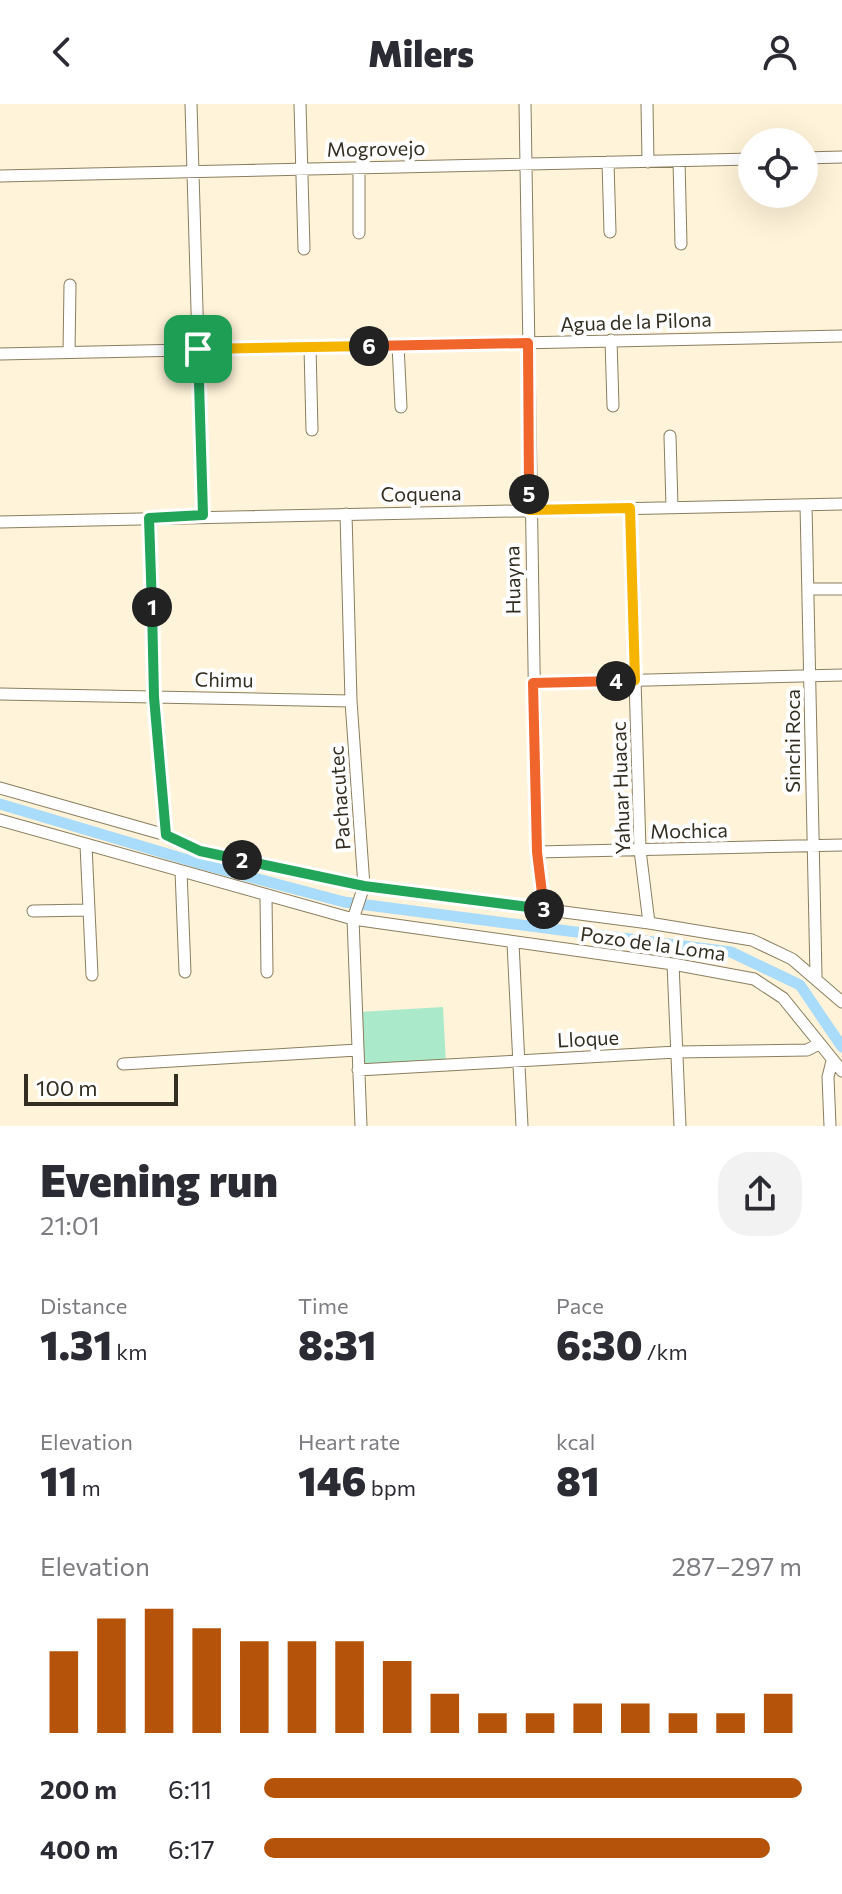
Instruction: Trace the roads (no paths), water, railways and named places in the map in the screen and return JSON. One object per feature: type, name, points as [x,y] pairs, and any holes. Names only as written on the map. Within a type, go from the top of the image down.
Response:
[{"type":"street","points":[[191,104],[203,515]]},
{"type":"street","points":[[300,104],[304,249]]},
{"type":"street","name":"Huayna","points":[[525,104],[529,510],[537,852],[545,911]]},
{"type":"street","points":[[647,104],[648,162]]},
{"type":"street","points":[[818,158],[842,157]]},
{"type":"street","name":"Mogrovejo","points":[[0,176],[738,159]]},
{"type":"street","points":[[679,161],[681,244]]},
{"type":"street","points":[[608,162],[610,232]]},
{"type":"street","points":[[359,168],[359,233]]},
{"type":"street","points":[[69,352],[70,285]]},
{"type":"street","name":"Agua de la Pilona","points":[[0,354],[842,336]]},
{"type":"street","points":[[611,340],[613,406]]},
{"type":"street","points":[[398,345],[401,407]]},
{"type":"street","points":[[310,347],[312,430]]},
{"type":"street","points":[[670,436],[672,507]]},
{"type":"street","name":"Coquena","points":[[0,522],[203,515],[842,504]]},
{"type":"street","name":"Sinchi Roca","points":[[806,505],[816,976]]},
{"type":"street","name":"Yahuar Huacac","points":[[630,508],[640,850],[646,926]]},
{"type":"street","name":"Pachacutec","points":[[346,514],[351,701],[364,886],[353,919],[361,1126]]},
{"type":"street","points":[[149,518],[154,697],[166,835]]},
{"type":"street","points":[[808,589],[842,589]]},
{"type":"street","points":[[533,683],[842,675]]},
{"type":"street","name":"Chimu","points":[[0,694],[351,701]]},
{"type":"street","name":"Pozo de la Loma","points":[[0,788],[166,835],[200,851],[364,886],[752,940],[792,959],[816,976],[842,1002]]},
{"type":"street","name":"Pozo de la Loma","points":[[0,820],[266,898],[353,919],[731,972],[768,986],[795,1010],[842,1071]]},
{"type":"street","points":[[86,845],[92,975]]},
{"type":"street","name":"Mochica","points":[[537,852],[842,845]]},
{"type":"street","points":[[181,871],[185,972]]},
{"type":"street","points":[[266,898],[267,972]]},
{"type":"street","points":[[33,911],[89,910]]},
{"type":"street","points":[[513,943],[522,1126]]},
{"type":"street","points":[[673,964],[680,1126]]},
{"type":"street","name":"Lloque","points":[[358,1070],[676,1052],[807,1050],[819,1044]]},
{"type":"street","points":[[123,1064],[357,1050]]},
{"type":"street","points":[[830,1126],[828,1077],[832,1061]]},
{"type":"waterway","points":[[0,804],[198,863],[344,902],[731,952],[800,985],[842,1047]]}]
